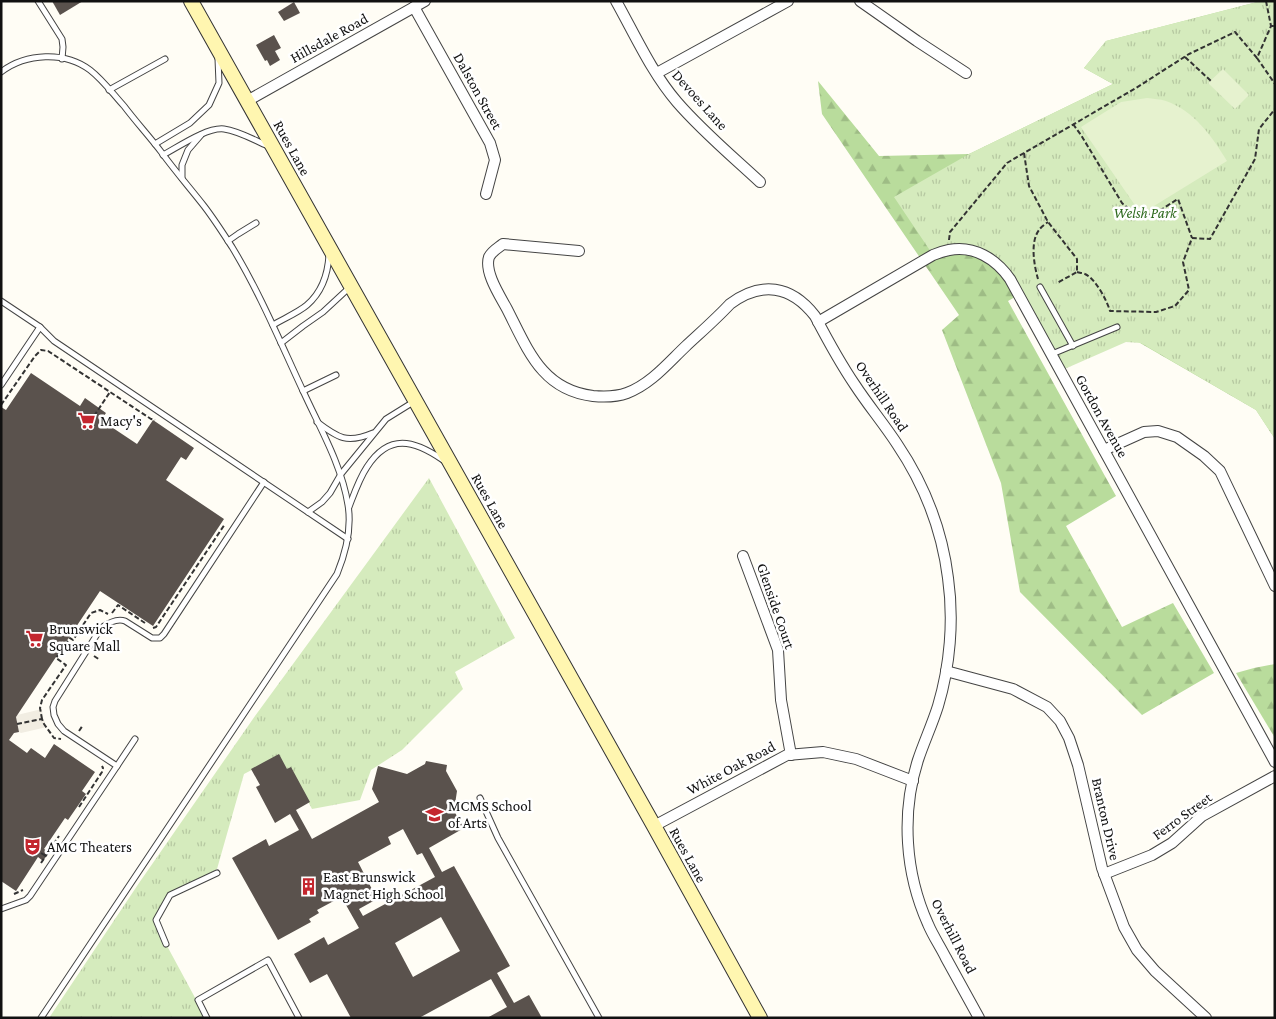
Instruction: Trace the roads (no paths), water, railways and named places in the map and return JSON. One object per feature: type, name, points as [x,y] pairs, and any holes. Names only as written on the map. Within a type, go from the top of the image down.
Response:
[{"type":"main road","name":"Rues Lane","points":[[191,1],[760,1018]]},
{"type":"street","name":"Hillsdale Road","points":[[247,101],[425,1]]},
{"type":"street","name":"Devoes Lane","points":[[616,1],[656,73],[677,102],[760,182]]},
{"type":"street","points":[[656,73],[788,1]]},
{"type":"street","points":[[860,1],[966,73]]},
{"type":"street","name":"Dalston Street","points":[[414,7],[490,143],[495,160],[486,194]]},
{"type":"street","name":"Overhill Road","points":[[579,251],[503,244],[494,250],[489,257],[488,268],[493,283],[531,356],[541,370],[553,381],[568,390],[600,397],[617,395],[641,387],[739,297],[749,292],[772,289],[789,293],[808,307],[854,385],[906,457],[934,515],[943,546],[951,610],[950,643],[946,671],[938,706],[918,761],[913,781],[909,808],[909,856],[915,887],[929,925],[979,1018]]},
{"type":"street","name":"Gordon Avenue","points":[[818,322],[933,255],[948,250],[971,250],[994,260],[1010,279],[1052,354],[1275,762]]},
{"type":"street","points":[[1104,450],[1144,432],[1158,430],[1177,437],[1204,456],[1220,471],[1275,586]]},
{"type":"street","name":"Glenside Court","points":[[743,556],[778,650],[781,700],[791,755]]},
{"type":"street","name":"Branton Drive","points":[[946,671],[1013,689],[1047,707],[1060,721],[1069,738],[1078,765],[1104,874],[1124,927],[1137,950],[1154,970],[1206,1018]]},
{"type":"street","name":"White Oak Road","points":[[654,826],[787,755],[823,752],[856,759],[913,781]]},
{"type":"street","name":"Ferro Street","points":[[1104,874],[1152,855],[1172,843],[1202,816],[1275,776]]},
{"type":"lane","points":[[38,1],[62,39],[62,58]]},
{"type":"lane","points":[[155,144],[190,123],[209,105],[219,83],[218,49]]},
{"type":"lane","points":[[1,72],[17,63],[35,58],[54,57],[62,58],[89,70],[109,90],[155,144],[206,208],[228,241],[254,287],[341,474],[348,507],[348,539],[343,561],[336,574],[41,1018]]},
{"type":"lane","points":[[109,90],[165,59]]},
{"type":"lane","points":[[163,155],[204,132],[222,129],[241,134],[274,148]]},
{"type":"lane","points":[[182,179],[182,165],[188,150],[204,132]]},
{"type":"lane","points":[[228,241],[256,223]]},
{"type":"lane","points":[[273,325],[307,305],[320,289],[328,265],[329,247]]},
{"type":"lane","points":[[281,344],[323,312],[351,286]]},
{"type":"lane","points":[[1040,287],[1072,346]]},
{"type":"lane","points":[[1,301],[40,327],[54,341],[348,539]]},
{"type":"lane","points":[[1,385],[40,327]]},
{"type":"lane","points":[[1052,354],[1117,327]]},
{"type":"lane","points":[[303,391],[336,375]]},
{"type":"lane","points":[[308,512],[322,502],[330,493],[341,474],[386,419],[415,401]]},
{"type":"lane","points":[[317,422],[334,434],[346,439],[362,437],[376,431]]},
{"type":"lane","points":[[348,507],[366,468],[376,455],[388,446],[403,442],[417,445],[430,451],[452,466]]},
{"type":"lane","points":[[117,766],[64,731],[58,724],[53,707],[58,694],[101,628],[106,625],[120,619],[152,638],[160,638],[164,634],[264,482]]},
{"type":"lane","points":[[1,908],[26,900],[30,896],[136,739]]},
{"type":"lane","points":[[480,798],[498,838],[599,1018]]},
{"type":"lane","points":[[166,944],[156,920],[170,895],[217,873]]},
{"type":"lane","points":[[207,1018],[198,1000],[268,960],[300,1018]]},
{"type":"place","name":"Macy's","points":[[86,421]]},
{"type":"place","name":"Brunswick Square Mall","points":[[35,638]]},
{"type":"place","name":"MCMS School of Arts","points":[[434,815]]},
{"type":"place","name":"AMC Theaters","points":[[33,847]]},
{"type":"place","name":"East Brunswick Magnet High School","points":[[309,886]]},
{"type":"park label","name":"Welsh Park","points":[[1145,213]]}]
